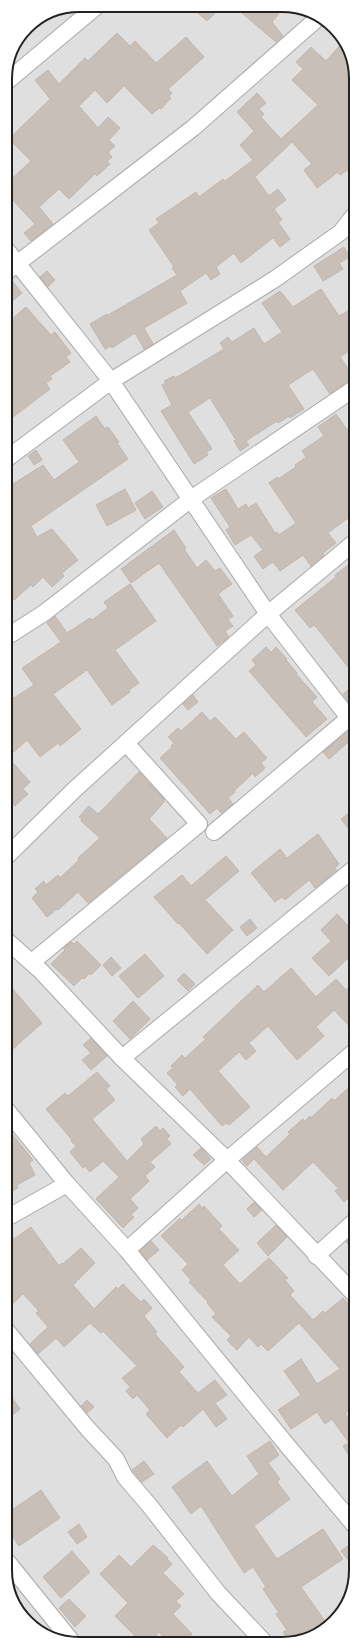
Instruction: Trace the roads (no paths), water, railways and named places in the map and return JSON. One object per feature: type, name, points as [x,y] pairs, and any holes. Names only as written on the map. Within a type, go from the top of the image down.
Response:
[{"type":"street","points":[[12,77],[85,12]]},
{"type":"street","points":[[12,267],[193,128],[315,21]]},
{"type":"street","points":[[12,455],[112,381],[275,279],[341,232],[349,222]]},
{"type":"street","points":[[12,256],[112,381],[268,614],[349,718]]},
{"type":"street","points":[[12,634],[44,613],[191,499],[349,393]]},
{"type":"street","points":[[12,851],[74,790],[268,614],[349,547]]},
{"type":"street","points":[[214,832],[349,724]]},
{"type":"street","points":[[32,962],[199,824],[126,743]]},
{"type":"street","points":[[122,1058],[349,873]]},
{"type":"street","points":[[12,945],[32,962],[122,1058],[227,1160],[316,1256],[349,1289]]},
{"type":"street","points":[[127,1250],[227,1160],[349,1056]]},
{"type":"street","points":[[12,1115],[67,1184],[127,1250],[349,1519]]},
{"type":"street","points":[[12,1216],[67,1184]]},
{"type":"street","points":[[316,1256],[349,1226]]},
{"type":"street","points":[[12,1337],[88,1429],[116,1459],[125,1477],[150,1505],[218,1593],[259,1637]]},
{"type":"street","points":[[12,1567],[67,1636]]}]
